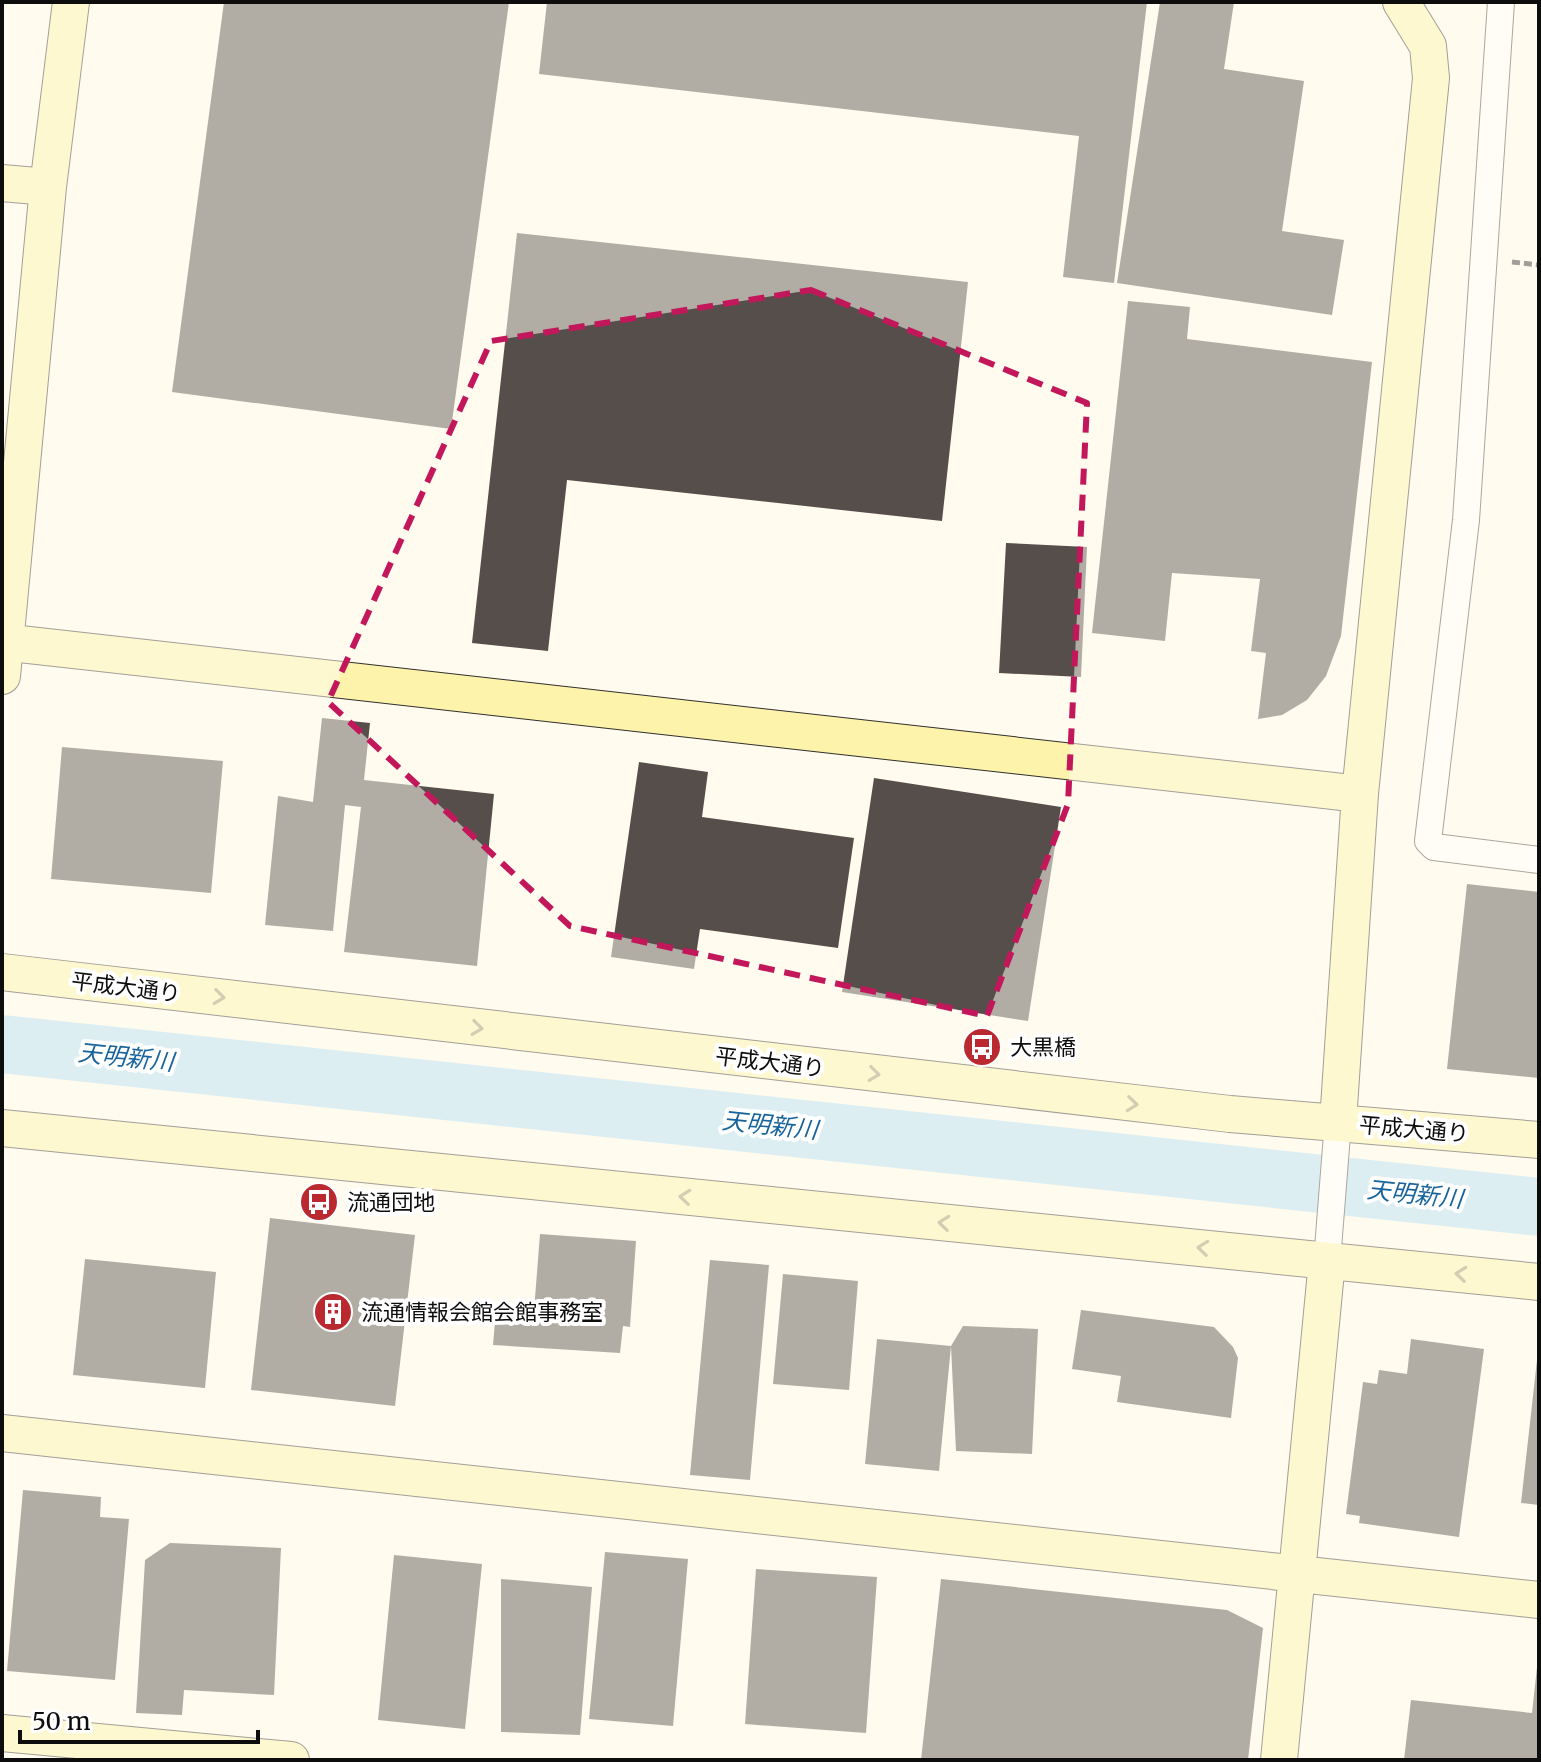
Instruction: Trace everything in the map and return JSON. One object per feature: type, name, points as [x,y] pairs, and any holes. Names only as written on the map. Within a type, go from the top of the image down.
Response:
[{"type":"street","points":[[71,2],[48,187],[3,653],[1360,794]]},
{"type":"street","points":[[1501,2],[1466,520],[1428,841],[1434,847],[1539,860]]},
{"type":"street","points":[[1279,1760],[1338,1139],[1360,794],[1431,78],[1428,46],[1406,4]]},
{"type":"street","points":[[2,183],[48,187]]},
{"type":"street","name":"平成大通り","points":[[2,972],[1061,1096],[1338,1139],[1539,1140]]},
{"type":"street","points":[[2,1128],[1328,1251],[1539,1282]]},
{"type":"street","points":[[2,1433],[1297,1571],[1539,1600]]},
{"type":"street","points":[[2,1733],[291,1760]]},
{"type":"highlighted area","points":[[811,290],[1087,403],[1068,804],[987,1016],[570,926],[328,702],[491,341]]},
{"type":"building","points":[[224,2],[509,2],[451,429],[172,392]]},
{"type":"building","points":[[547,2],[1147,2],[1114,283],[1063,277],[1079,136],[539,74]]},
{"type":"building","points":[[1160,2],[1234,2],[1224,69],[1304,81],[1282,231],[1344,240],[1332,315],[1117,283]]},
{"type":"building","points":[[517,233],[968,282],[942,521],[567,480],[548,651],[472,643]]},
{"type":"building","points":[[1128,301],[1190,307],[1187,339],[1372,362],[1341,636],[1326,676],[1307,700],[1282,715],[1258,719],[1266,653],[1251,651],[1260,579],[1172,573],[1165,641],[1092,633]]},
{"type":"building","points":[[1006,543],[1087,547],[1081,677],[999,673]]},
{"type":"building","points":[[322,718],[370,723],[364,780],[494,794],[477,966],[344,952],[361,807],[345,805],[333,931],[265,925],[278,796],[313,802]]},
{"type":"building","points":[[62,747],[223,761],[211,893],[51,879]]},
{"type":"building","points":[[639,762],[708,772],[702,817],[854,838],[838,948],[700,929],[694,969],[611,957]]},
{"type":"building","points":[[874,778],[1061,807],[1028,1021],[842,992]]},
{"type":"building","points":[[1467,884],[1539,892],[1539,1078],[1447,1069]]},
{"type":"building","name":"流通情報会館会館事務室","points":[[270,1218],[415,1235],[395,1406],[251,1390]]},
{"type":"building","points":[[540,1234],[636,1241],[630,1327],[623,1326],[620,1353],[493,1345],[496,1309],[534,1311]]},
{"type":"building","points":[[85,1259],[216,1272],[205,1388],[73,1375]]},
{"type":"building","points":[[710,1260],[769,1265],[750,1480],[690,1475]]},
{"type":"building","points":[[783,1274],[858,1281],[849,1390],[773,1384]]},
{"type":"building","points":[[1081,1310],[1214,1327],[1233,1347],[1238,1358],[1231,1418],[1117,1402],[1121,1376],[1072,1369]]},
{"type":"building","points":[[963,1326],[1038,1329],[1032,1454],[956,1451],[951,1346]]},
{"type":"building","points":[[877,1339],[951,1346],[939,1471],[865,1464]]},
{"type":"building","points":[[1411,1339],[1484,1349],[1459,1537],[1359,1523],[1360,1516],[1346,1514],[1363,1382],[1377,1384],[1379,1370],[1407,1374]]},
{"type":"building","points":[[1539,1360],[1539,1505],[1521,1503]]},
{"type":"building","points":[[23,1490],[101,1497],[100,1517],[129,1519],[115,1680],[7,1671]]},
{"type":"building","points":[[170,1543],[281,1548],[274,1695],[184,1690],[182,1715],[136,1713],[145,1560]]},
{"type":"building","points":[[605,1552],[688,1559],[673,1726],[589,1719]]},
{"type":"building","points":[[394,1555],[482,1564],[465,1729],[378,1720]]},
{"type":"building","points":[[756,1569],[877,1577],[866,1733],[745,1724]]},
{"type":"building","points":[[501,1579],[592,1587],[580,1735],[501,1732]]},
{"type":"building","points":[[941,1579],[1227,1610],[1263,1628],[1248,1760],[921,1760]]},
{"type":"building","points":[[1537,1667],[1539,1760],[1404,1760],[1411,1700],[1532,1713]]},
{"type":"waterway","name":"天明新川","points":[[2,1044],[1539,1207]]},
{"type":"place","name":"大黒橋","points":[[982,1047]]},
{"type":"place","name":"流通団地","points":[[319,1202]]},
{"type":"place","name":"流通情報会館会館事務室","points":[[333,1312]]}]
